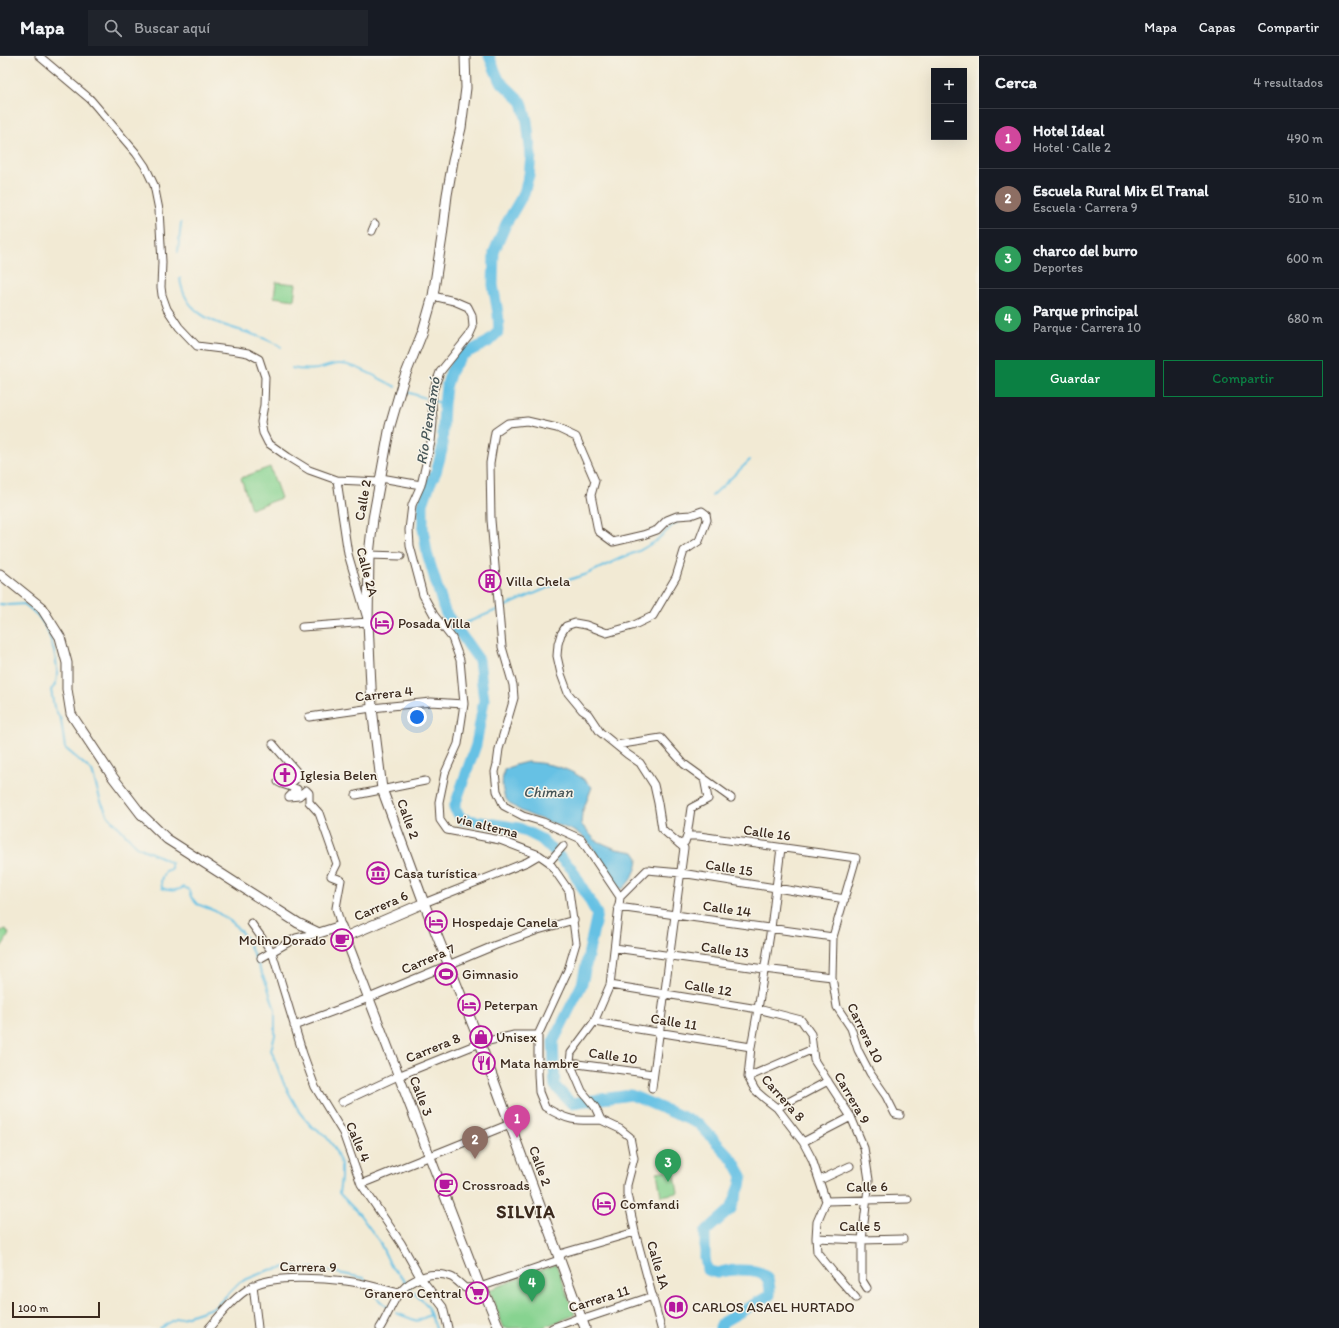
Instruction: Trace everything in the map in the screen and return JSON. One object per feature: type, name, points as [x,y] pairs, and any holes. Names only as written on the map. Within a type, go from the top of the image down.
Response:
[{"type":"main road","name":"Calle 2","points":[[465,56],[466,88],[461,128],[449,181],[433,296],[423,331],[403,380],[392,419],[373,519],[369,555],[368,622],[372,708],[382,789],[424,903],[480,1043],[585,1328]]},
{"type":"main road","points":[[0,574],[40,607],[60,637],[66,663],[67,689],[71,714],[112,776],[141,814],[168,839],[298,923],[319,933]]},
{"type":"main road","name":"Carrera 6","points":[[345,937],[424,903]]},
{"type":"main road","name":"Carrera 6","points":[[319,933],[341,926]]},
{"type":"main road","name":"Calle 3","points":[[341,926],[480,1287],[484,1291],[499,1328]]},
{"type":"street","points":[[39,56],[90,99],[136,153],[145,166],[154,185],[159,210],[162,262],[161,287],[167,309],[179,327],[197,346],[248,353],[259,359],[265,377],[264,405],[261,422],[263,433],[268,443],[309,470],[337,480],[381,480],[421,485]]},
{"type":"street","points":[[372,232],[375,224]]},
{"type":"street","name":"via alterna","points":[[433,296],[454,301],[468,307],[472,315],[473,327],[469,336],[440,372],[433,390],[433,422],[431,442],[421,485],[412,505],[409,530],[410,546],[423,595],[434,615],[452,638],[460,660],[464,704],[458,744],[446,773],[439,802],[440,820],[447,830],[500,840],[539,855],[549,862],[569,891],[576,943],[568,970],[538,1035],[539,1092],[545,1107],[557,1115],[578,1121],[601,1120]]},
{"type":"street","points":[[601,1120],[595,1107],[582,1092],[570,1063],[571,1053],[594,1022],[610,985],[620,897],[581,839],[543,822],[523,816],[504,806],[497,791],[495,772],[499,748],[514,698],[511,678],[502,647],[491,520],[490,463],[495,432],[508,423],[527,421],[538,423],[557,428],[576,437],[595,481],[591,495],[598,531],[613,542],[643,536],[657,530],[667,520],[677,516],[691,515],[702,511],[706,514],[707,520],[699,541],[684,551],[676,577],[653,616],[632,626],[607,633],[590,626],[575,623],[566,626],[560,634],[557,656],[561,674],[568,693],[582,710],[588,714],[600,732],[640,763],[654,785],[662,830],[681,846]]},
{"type":"street","name":"Calle 2A","points":[[337,480],[348,554],[368,622]]},
{"type":"street","points":[[369,555],[401,556]]},
{"type":"street","points":[[302,627],[368,622]]},
{"type":"street","name":"Carrera 4","points":[[309,718],[372,708],[431,702],[464,704]]},
{"type":"street","points":[[616,745],[661,738],[684,764],[731,798]]},
{"type":"street","name":"Calle 3","points":[[273,744],[296,771],[297,777],[294,781],[278,782],[297,789],[289,796],[299,796],[306,790],[309,793],[309,802],[319,813],[337,864],[331,876],[341,880],[336,908],[341,926]]},
{"type":"street","points":[[652,1088],[663,994],[681,873],[681,846],[685,842],[687,836],[692,808],[708,799],[704,778]]},
{"type":"street","points":[[356,795],[425,781]]},
{"type":"street","name":"Calle 16","points":[[687,836],[699,836],[856,858]]},
{"type":"street","points":[[549,862],[563,846]]},
{"type":"street","name":"Carrera 8","points":[[781,848],[771,928],[751,1047],[748,1077],[754,1090],[777,1108],[803,1142],[812,1158],[826,1201]]},
{"type":"street","name":"Carrera 6","points":[[424,903],[527,862],[539,855]]},
{"type":"street","name":"Carrera 10","points":[[856,858],[833,937],[832,977],[837,1007],[852,1028],[858,1050],[870,1073],[886,1096],[895,1114],[900,1115]]},
{"type":"street","name":"Calle 15","points":[[620,897],[647,870],[681,873],[844,899]]},
{"type":"street","name":"Calle 14","points":[[618,907],[833,937]]},
{"type":"street","name":"Carrera 7","points":[[294,1026],[369,998],[496,945],[538,930],[574,920]]},
{"type":"street","name":"Calle 4","points":[[251,923],[272,952],[294,1026],[315,1087],[343,1133],[361,1184],[400,1243],[420,1278],[443,1307],[448,1328]]},
{"type":"street","points":[[296,938],[300,931],[298,923]]},
{"type":"street","name":"Carrera 6","points":[[261,958],[296,938],[319,933]]},
{"type":"street","name":"Calle 13","points":[[615,948],[832,977]]},
{"type":"street","name":"Calle 12","points":[[610,985],[758,1009],[801,1020]]},
{"type":"street","name":"Carrera 9","points":[[801,1020],[811,1034],[814,1060],[851,1117],[864,1148],[869,1180],[862,1240],[862,1280],[868,1288]]},
{"type":"street","name":"Calle 11","points":[[594,1022],[751,1047]]},
{"type":"street","name":"Carrera 8","points":[[342,1102],[398,1076],[480,1043],[514,1035],[538,1035]]},
{"type":"street","points":[[748,1077],[813,1049]]},
{"type":"street","name":"Calle 10","points":[[570,1063],[653,1074]]},
{"type":"street","points":[[777,1108],[828,1081]]},
{"type":"street","points":[[803,1142],[851,1117]]},
{"type":"street","name":"Calle 1A","points":[[601,1120],[620,1129],[630,1137],[634,1158],[627,1185],[627,1194],[635,1232],[661,1328]]},
{"type":"street","points":[[361,1184],[510,1124]]},
{"type":"street","points":[[820,1180],[850,1166]]},
{"type":"street","name":"Calle 6","points":[[826,1201],[908,1199]]},
{"type":"street","points":[[826,1201],[817,1222],[817,1252],[856,1298]]},
{"type":"street","points":[[380,1328],[402,1291],[412,1282],[420,1278],[435,1274],[452,1277],[466,1288],[480,1287],[556,1261],[563,1252],[635,1232]]},
{"type":"street","name":"Calle 5","points":[[816,1238],[862,1240],[903,1239]]},
{"type":"street","name":"Carrera 9","points":[[209,1328],[236,1297],[253,1285],[265,1280],[296,1278],[346,1281],[402,1291]]},
{"type":"street","points":[[253,1285],[258,1328]]},
{"type":"street","name":"Carrera 11","points":[[552,1328],[581,1317],[587,1318],[653,1296]]},
{"type":"green space","points":[[276,282],[296,284],[294,300],[274,297]]},
{"type":"green space","points":[[270,467],[281,498],[251,509],[241,478]]},
{"type":"green space","points":[[6,929],[9,934],[0,948],[0,931]]},
{"type":"green space","points":[[674,1169],[678,1193],[661,1196],[657,1172]]},
{"type":"green space","points":[[556,1264],[575,1315],[541,1328],[504,1328],[489,1290]]},
{"type":"water","name":"Chiman","points":[[527,762],[545,764],[570,771],[586,781],[592,787],[582,813],[581,824],[595,840],[616,849],[634,852],[638,858],[634,875],[623,889],[616,887],[595,852],[586,839],[581,835],[528,814],[510,804],[503,791],[502,784],[504,770]]},
{"type":"waterway","name":"Río Piendamó","points":[[489,56],[499,80],[522,102],[527,121],[531,156],[529,175],[524,193],[506,224],[494,252],[493,285],[498,313],[499,331],[488,342],[462,355],[451,371],[446,387],[444,404],[442,450],[436,472],[423,504],[423,528],[427,553],[445,612],[479,660],[484,700],[476,745],[454,808],[462,819],[519,828],[541,839],[572,869],[597,914],[582,984],[553,1042],[555,1086],[571,1103],[631,1095],[699,1124],[733,1160],[742,1176],[740,1186],[731,1209],[705,1232],[705,1257],[707,1270],[717,1273],[733,1270],[758,1272],[766,1277],[770,1287],[770,1295],[723,1322],[720,1328]]},
{"type":"waterway","points":[[178,252],[181,223]]},
{"type":"waterway","points":[[180,278],[185,295],[194,308],[206,317],[220,324],[252,334],[281,347]]},
{"type":"waterway","points":[[292,368],[314,369],[335,364],[345,364],[368,372],[396,387]]},
{"type":"waterway","points":[[404,391],[425,398]]},
{"type":"waterway","points":[[434,401],[444,404]]},
{"type":"waterway","points":[[712,496],[750,460]]},
{"type":"waterway","points":[[501,608],[559,583],[587,574],[639,551],[656,541],[672,526],[684,518]]},
{"type":"waterway","points":[[0,604],[24,604],[38,616],[49,634],[57,668],[56,682],[51,690],[54,707],[61,720],[65,748],[92,771],[100,799],[108,816],[138,847],[171,863],[171,869],[165,871],[161,880],[162,888],[173,890],[184,887],[189,890],[191,897],[197,904],[215,911],[233,923],[246,938],[267,985],[275,1010],[275,1035],[271,1050],[284,1084],[300,1113],[312,1127],[325,1135],[334,1147],[341,1164],[339,1193],[360,1215],[379,1241],[392,1268],[399,1274],[414,1293],[428,1306],[436,1328]]},
{"type":"waterway","points":[[456,627],[497,610]]},
{"type":"waterway","points":[[160,1328],[176,1319],[215,1307],[240,1282],[269,1270],[293,1266],[304,1269],[313,1268],[364,1278],[368,1283]]},
{"type":"waterway","points":[[369,1287],[370,1291],[389,1308]]},
{"type":"waterway","points":[[396,1313],[417,1321],[430,1315]]},
{"type":"place","name":"Villa Chela","points":[[490,581]]},
{"type":"place","name":"Posada Villa","points":[[382,623]]},
{"type":"place","name":"Iglesia Belen","points":[[285,775]]},
{"type":"place","name":"Casa turística","points":[[378,873]]},
{"type":"place","name":"Hospedaje Canela","points":[[436,922]]},
{"type":"place","name":"Molino Dorado","points":[[342,940]]},
{"type":"place","name":"Gimnasio","points":[[446,974]]},
{"type":"place","name":"Peterpan","points":[[469,1005]]},
{"type":"place","name":"Unisex","points":[[481,1037]]},
{"type":"place","name":"Mata hambre","points":[[484,1063]]},
{"type":"place","name":"Hotel Ideal","points":[[517,1138]]},
{"type":"place","name":"Escuela Rural Mix El Tranal","points":[[475,1159]]},
{"type":"place","name":"charco del burro","points":[[668,1182]]},
{"type":"place","name":"Crossroads","points":[[446,1185]]},
{"type":"place","name":"Comfandi","points":[[604,1204]]},
{"type":"place","name":"Granero Central","points":[[477,1293]]},
{"type":"place","name":"Parque principal","points":[[532,1302]]},
{"type":"place","name":"CARLOS ASAEL HURTADO","points":[[676,1307]]},
{"type":"district","name":"SILVIA","points":[[526,1212]]}]
